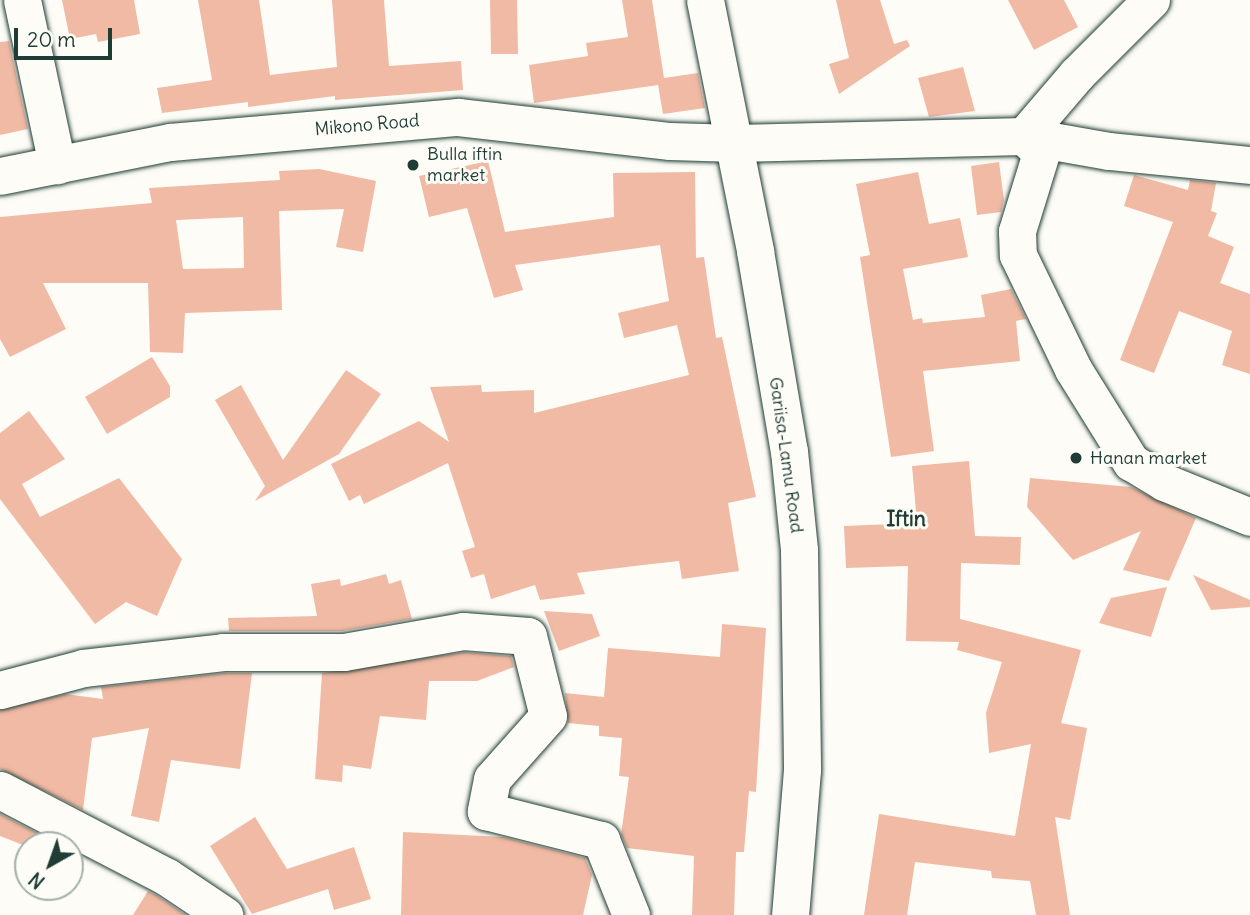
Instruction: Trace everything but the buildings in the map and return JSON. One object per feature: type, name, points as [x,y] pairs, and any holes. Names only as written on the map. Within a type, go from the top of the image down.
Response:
[{"type":"street","points":[[22,0],[57,165]]},
{"type":"street","name":"Gariisa-Lamu Road","points":[[705,0],[736,143],[789,451],[799,550],[802,770],[790,915]]},
{"type":"street","points":[[1151,0],[1077,74],[1024,136],[1041,153],[1017,231],[1018,255],[1073,369],[1130,463],[1164,482],[1250,517]]},
{"type":"street","name":"Mikono Road","points":[[0,176],[170,142],[458,117],[670,141],[736,143],[1024,136],[1109,151],[1250,165]]},
{"type":"street","points":[[0,690],[83,668],[223,652],[344,652],[463,631],[528,636],[548,716],[492,779],[486,811],[601,841],[631,915]]},
{"type":"street","points":[[0,790],[167,877],[224,915]]},
{"type":"place","name":"Bulla iftin market","points":[[413,165]]},
{"type":"place","name":"Hanan market","points":[[1076,458]]},
{"type":"district","name":"Iftin","points":[[906,519]]}]
